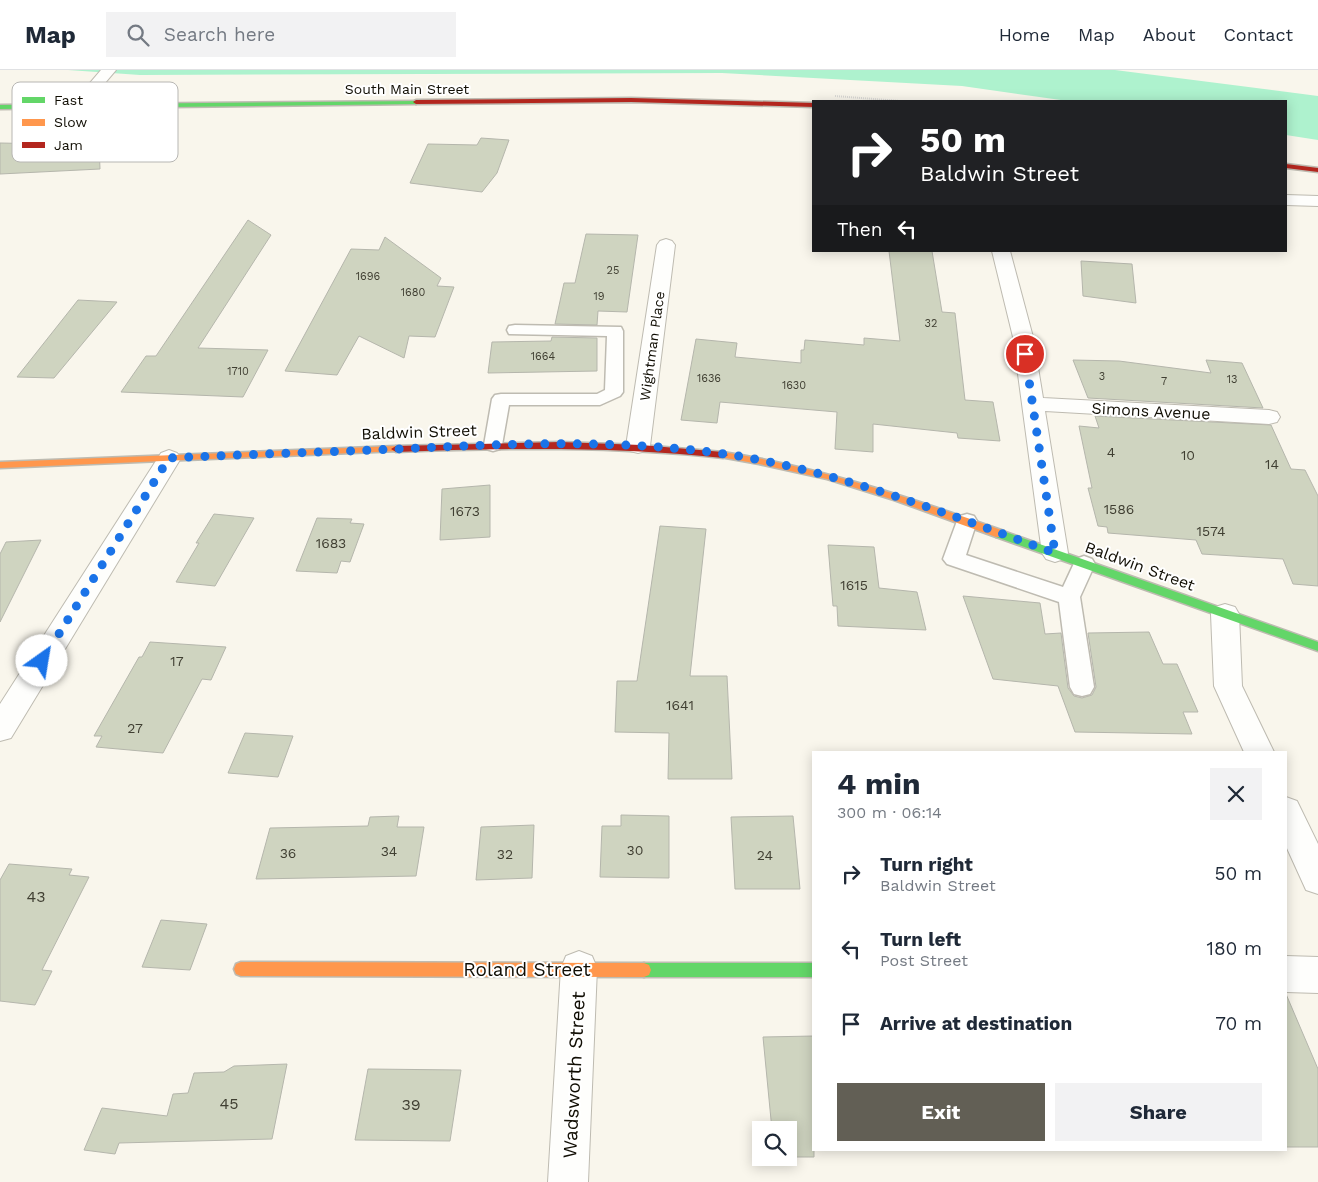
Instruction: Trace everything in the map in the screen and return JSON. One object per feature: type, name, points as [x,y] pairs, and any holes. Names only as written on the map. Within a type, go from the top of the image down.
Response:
[{"type":"main road","name":"South Main Street","points":[[178,106],[631,100],[812,105]]},
{"type":"main road","points":[[1287,166],[1318,170]]},
{"type":"main road","name":"Baldwin Street","points":[[0,465],[493,445],[638,446],[719,454],[797,468],[862,485],[1318,647]]},
{"type":"main road","name":"Roland Street","points":[[240,968],[812,970]]},
{"type":"street","points":[[1287,200],[1318,201]]},
{"type":"street","name":"Wightman Place","points":[[638,446],[666,245]]},
{"type":"street","points":[[1002,252],[1023,337],[1055,553]]},
{"type":"street","name":"Simons Avenue","points":[[1033,404],[1269,417]]},
{"type":"street","points":[[0,729],[169,458]]},
{"type":"street","points":[[1225,614],[1228,686],[1259,751]]},
{"type":"street","points":[[1287,812],[1318,879]]},
{"type":"street","name":"Wadsworth Street","points":[[568,1182],[579,968]]},
{"type":"street","points":[[1287,974],[1318,975]]},
{"type":"lane","points":[[515,330],[615,330],[614,392]]},
{"type":"lane","points":[[493,445],[501,399],[600,400],[614,392],[645,393]]},
{"type":"lane","points":[[967,521],[954,559],[1069,597]]},
{"type":"lane","points":[[1082,687],[1069,597],[1084,564]]},
{"type":"shaded area","points":[[68,70],[1115,70],[1318,96],[1318,140],[1287,135],[1287,100],[1061,100],[962,86],[722,73],[140,75]]},
{"type":"building","points":[[481,138],[509,140],[497,173],[482,192],[410,183],[428,144],[477,145]]},
{"type":"building","points":[[0,143],[12,143],[12,162],[100,162],[100,169],[0,174]]},
{"type":"building","points":[[248,220],[271,235],[198,348],[268,350],[243,397],[121,392],[146,356],[156,356]]},
{"type":"building","points":[[586,234],[638,235],[627,312],[598,311],[597,325],[555,324],[564,283],[575,283]]},
{"type":"building","points":[[385,237],[441,278],[437,286],[454,287],[435,337],[409,336],[404,358],[359,336],[337,375],[285,371],[351,249],[379,250]]},
{"type":"building","points":[[889,252],[932,252],[942,312],[955,313],[965,400],[993,402],[1000,441],[958,438],[957,433],[873,424],[873,452],[835,449],[837,412],[720,402],[717,423],[681,420],[696,339],[737,343],[735,357],[801,363],[801,350],[804,350],[805,340],[864,345],[864,338],[900,341]]},
{"type":"building","points":[[1081,261],[1132,264],[1136,303],[1083,296]]},
{"type":"building","points":[[78,300],[117,302],[54,378],[17,377]]},
{"type":"building","points":[[552,337],[597,338],[597,371],[488,373],[492,342],[551,341]]},
{"type":"building","points":[[1073,360],[1119,361],[1211,373],[1206,360],[1242,363],[1263,408],[1088,398]]},
{"type":"building","points":[[1095,416],[1271,425],[1291,469],[1305,470],[1318,496],[1318,586],[1293,584],[1283,559],[1202,554],[1196,540],[1108,533],[1107,527],[1098,526],[1088,488],[1092,488],[1079,426],[1099,428]]},
{"type":"building","points":[[490,485],[490,537],[440,540],[442,489]]},
{"type":"building","points":[[214,514],[254,518],[215,586],[176,582],[199,543],[196,543]]},
{"type":"building","points":[[317,518],[352,519],[350,523],[364,524],[350,562],[341,561],[337,573],[296,571]]},
{"type":"building","points":[[660,526],[706,529],[690,676],[727,676],[732,779],[668,779],[669,733],[615,732],[617,681],[637,681]]},
{"type":"building","points":[[41,540],[0,622],[0,554],[6,542]]},
{"type":"building","points":[[828,545],[874,547],[879,588],[917,592],[926,630],[838,626],[837,606],[833,606]]},
{"type":"building","points":[[963,596],[1040,603],[1045,634],[1061,633],[1068,688],[1074,696],[1082,698],[1092,695],[1096,687],[1088,633],[1149,632],[1163,664],[1177,664],[1198,712],[1183,712],[1192,734],[1075,732],[1058,686],[993,679]]},
{"type":"building","points":[[150,642],[226,647],[211,680],[202,679],[163,753],[96,747],[102,736],[94,736],[139,657],[142,657]]},
{"type":"building","points":[[245,733],[293,736],[278,777],[228,773]]},
{"type":"building","points":[[621,815],[669,816],[669,878],[600,877],[602,826],[621,826]]},
{"type":"building","points":[[399,816],[397,827],[424,827],[416,876],[256,879],[270,828],[368,826],[370,817]]},
{"type":"building","points":[[793,816],[800,889],[735,889],[731,817]]},
{"type":"building","points":[[534,825],[532,878],[476,880],[481,827]]},
{"type":"building","points":[[9,864],[72,869],[69,875],[89,877],[42,970],[52,971],[35,1005],[0,1001],[0,880]]},
{"type":"building","points":[[161,920],[207,924],[190,970],[142,967]]},
{"type":"building","points":[[1287,996],[1318,1069],[1318,1147],[1287,1147]]},
{"type":"building","points":[[812,1036],[812,1151],[814,1151],[814,1157],[797,1157],[797,1121],[771,1121],[763,1037]]},
{"type":"building","points":[[287,1064],[272,1139],[119,1143],[115,1154],[84,1150],[102,1108],[167,1116],[173,1094],[188,1093],[194,1073],[224,1072],[234,1066]]},
{"type":"building","points":[[368,1069],[461,1070],[450,1141],[355,1140]]},
{"type":"traffic: fast","points":[[178,105],[416,102]]},
{"type":"traffic: fast","points":[[0,107],[12,107]]},
{"type":"traffic: fast","points":[[1000,534],[1318,647]]},
{"type":"traffic: fast","points":[[644,970],[812,970]]},
{"type":"traffic: slow","points":[[0,465],[396,449]]},
{"type":"traffic: slow","points":[[723,455],[759,460],[829,477],[898,498],[1000,534]]},
{"type":"traffic: slow","points":[[241,969],[644,970]]},
{"type":"traffic: jam","points":[[416,102],[631,100],[812,105]]},
{"type":"traffic: jam","points":[[1287,166],[1318,170]]},
{"type":"traffic: jam","points":[[396,449],[560,445],[641,448],[723,455]]},
{"type":"route","points":[[42,661],[169,458],[551,444],[608,445],[695,451],[742,457],[824,474],[909,500],[1055,553],[1025,354]]}]
